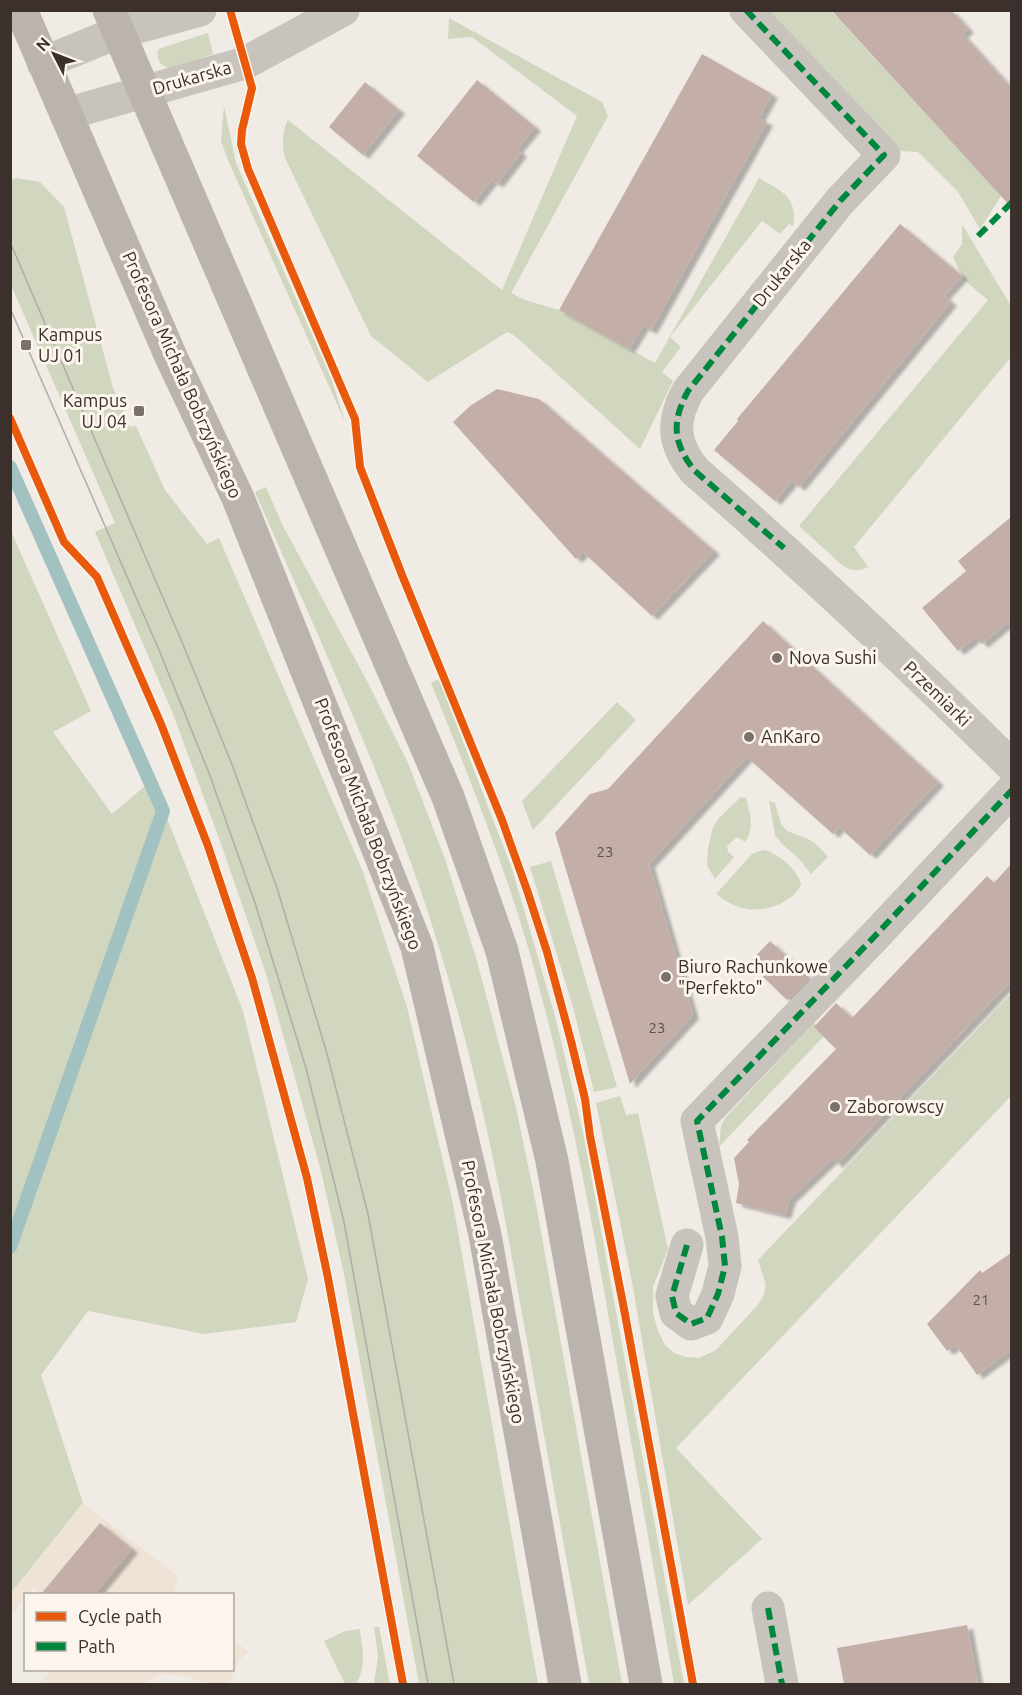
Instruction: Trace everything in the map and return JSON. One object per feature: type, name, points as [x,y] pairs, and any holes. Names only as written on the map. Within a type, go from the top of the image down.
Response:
[{"type":"main road","name":"Profesora Michała Bobrzyńskiego","points":[[21,10],[172,359],[238,498],[417,947],[485,1236],[565,1684]]},
{"type":"main road","points":[[114,21],[448,797],[502,951],[552,1161],[646,1684]]},
{"type":"street","points":[[43,63],[114,21],[200,10]]},
{"type":"street","name":"Drukarska","points":[[66,114],[245,63],[343,10]]},
{"type":"street","name":"Drukarska","points":[[746,10],[884,155],[840,201],[688,391],[680,405],[676,429],[684,458],[695,471],[784,548]]},
{"type":"street","name":"Przemiarki","points":[[784,548],[1011,766]]},
{"type":"street","points":[[687,1245],[672,1296],[676,1313],[691,1324],[707,1318],[718,1294],[725,1266],[722,1237],[697,1120],[874,937],[1011,790]]},
{"type":"street","points":[[768,1608],[782,1684]]},
{"type":"green space","points":[[765,11],[831,11],[1001,196],[980,229],[958,192],[918,152],[901,151]]},
{"type":"green space","points":[[449,18],[602,102],[608,116],[511,293],[525,300],[559,310],[655,363],[759,178],[781,191],[790,201],[794,216],[793,226],[789,224],[780,234],[762,221],[670,337],[681,347],[662,372],[673,381],[640,449],[515,336],[507,332],[428,382],[371,336],[285,158],[283,138],[288,120],[502,290],[577,116],[472,37],[448,39]]},
{"type":"green space","points":[[208,33],[213,54],[171,69],[164,67],[160,62],[158,50],[161,48]]},
{"type":"green space","points":[[224,106],[236,163],[332,380],[345,422],[227,158],[221,140]]},
{"type":"green space","points":[[16,178],[40,182],[64,207],[113,388],[131,427],[136,426],[165,490],[207,544],[219,538],[363,872],[407,1007],[453,1204],[538,1684],[419,1684],[344,1274],[321,1171],[266,974],[220,841],[173,714],[95,532],[115,523],[11,285],[11,180]]},
{"type":"green space","points":[[962,224],[1011,306],[1011,357],[854,547],[868,567],[852,570],[842,565],[799,526],[988,300],[964,280],[953,257],[962,244]]},
{"type":"green space","points":[[266,487],[283,526],[367,681],[408,763],[445,859],[477,961],[516,1108],[536,1204],[622,1684],[589,1684],[503,1208],[484,1115],[435,933],[404,844],[369,755],[255,492]]},
{"type":"green space","points":[[10,529],[91,711],[53,732],[112,814],[152,780],[243,1011],[308,1279],[296,1322],[204,1334],[88,1311],[41,1375],[83,1503],[11,1593]]},
{"type":"green space","points":[[439,679],[512,869],[555,1016],[584,1137],[684,1684],[674,1684],[596,1246],[545,1008],[498,855],[431,683]]},
{"type":"green space","points":[[617,702],[636,720],[533,830],[522,801]]},
{"type":"green space","points":[[741,797],[746,798],[751,821],[750,831],[745,842],[737,837],[727,846],[728,852],[734,857],[715,879],[707,866],[713,827]]},
{"type":"green space","points":[[769,801],[775,803],[781,824],[787,831],[816,844],[828,857],[811,874],[775,835]]},
{"type":"green space","points":[[762,850],[780,858],[792,868],[800,880],[801,885],[791,897],[778,905],[754,910],[734,905],[716,894],[752,854]]},
{"type":"green space","points":[[551,861],[617,1087],[594,1092],[573,1007],[530,867]]},
{"type":"green space","points":[[1011,994],[1011,1096],[676,1448],[762,1539],[688,1605],[632,1282],[596,1103],[620,1096],[626,1115],[638,1113],[668,1249],[653,1287],[653,1313],[665,1345],[674,1353],[699,1358],[716,1350],[763,1297],[766,1285],[758,1260]]},
{"type":"green space","points":[[814,1023],[826,1034],[719,1147],[721,1126],[725,1118]]},
{"type":"green space","points":[[374,1627],[379,1627],[390,1684],[374,1684],[378,1656]]},
{"type":"green space","points":[[360,1629],[362,1671],[356,1684],[345,1684],[324,1641],[345,1631]]},
{"type":"shaded area","points":[[83,1503],[178,1576],[176,1593],[40,1593],[33,1588],[29,1593],[24,1593],[24,1598],[11,1616],[11,1593]]},
{"type":"shaded area","points":[[234,1640],[248,1652],[239,1660],[229,1684],[210,1684],[186,1676],[162,1674],[141,1684],[39,1684],[50,1671],[234,1671]]},
{"type":"building","points":[[831,10],[951,10],[968,29],[962,34],[1011,88],[1011,207]]},
{"type":"building","points":[[702,54],[772,94],[759,118],[767,122],[651,330],[643,326],[629,349],[559,310]]},
{"type":"building","points":[[477,80],[535,127],[517,149],[521,153],[497,184],[492,180],[474,202],[417,156]]},
{"type":"building","points":[[365,82],[399,110],[363,155],[329,127]]},
{"type":"building","points":[[900,224],[962,276],[944,296],[951,302],[799,487],[792,481],[775,501],[714,450],[738,421],[737,419]]},
{"type":"building","points":[[497,389],[539,399],[714,551],[652,616],[583,552],[576,559],[453,422],[470,406]]},
{"type":"building","points":[[1011,517],[1011,620],[982,644],[976,637],[958,651],[922,608],[966,571],[958,561]]},
{"type":"building","points":[[763,621],[938,782],[870,855],[839,827],[833,834],[747,757],[649,864],[693,1015],[630,1084],[555,833],[590,794],[608,789]]},
{"type":"building","points":[[1011,864],[1011,981],[837,1164],[832,1159],[790,1199],[785,1215],[736,1203],[739,1184],[734,1158],[749,1142],[747,1140],[836,1049],[814,1027],[836,1003],[852,1018],[987,876],[994,883]]},
{"type":"building","points":[[770,941],[809,978],[787,1000],[749,963]]},
{"type":"building","points":[[1011,1253],[1011,1350],[977,1375],[956,1345],[947,1351],[927,1324],[980,1270],[982,1273]]},
{"type":"building","points":[[100,1523],[132,1549],[96,1593],[42,1593]]},
{"type":"building","points":[[967,1625],[978,1684],[844,1684],[837,1648]]},
{"type":"waterway","points":[[10,467],[163,811],[10,1247]]},
{"type":"tram line","points":[[10,242],[182,642],[231,762],[277,888],[326,1050],[368,1214],[454,1684]]},
{"type":"tram line","points":[[10,308],[159,650],[209,773],[255,903],[306,1068],[344,1222],[428,1684]]},
{"type":"marked path","points":[[746,10],[884,155],[840,201],[688,391],[679,413],[677,423],[679,442],[695,471],[784,548]]},
{"type":"marked path","points":[[978,236],[1012,202]]},
{"type":"marked path","points":[[687,1245],[672,1296],[676,1313],[691,1324],[707,1318],[718,1294],[725,1266],[722,1237],[697,1121],[1012,790]]},
{"type":"marked path","points":[[768,1608],[782,1684]]},
{"type":"cycle path","points":[[230,10],[252,88],[241,144],[248,169],[355,419],[360,467],[502,820],[547,952],[585,1099],[590,1136],[693,1684]]},
{"type":"cycle path","points":[[10,418],[64,542],[97,577],[161,724],[208,846],[252,978],[307,1178],[328,1278],[403,1684]]},
{"type":"place","name":"Kampus UJ 01","points":[[26,345]]},
{"type":"place","name":"Kampus UJ 04","points":[[139,411]]},
{"type":"place","name":"Nova Sushi","points":[[777,658]]},
{"type":"place","name":"AnKaro","points":[[749,737]]},
{"type":"place","name":"Biuro Rachunkowe \"Perfekto\"","points":[[666,977]]},
{"type":"place","name":"Zaborowscy","points":[[835,1107]]}]
